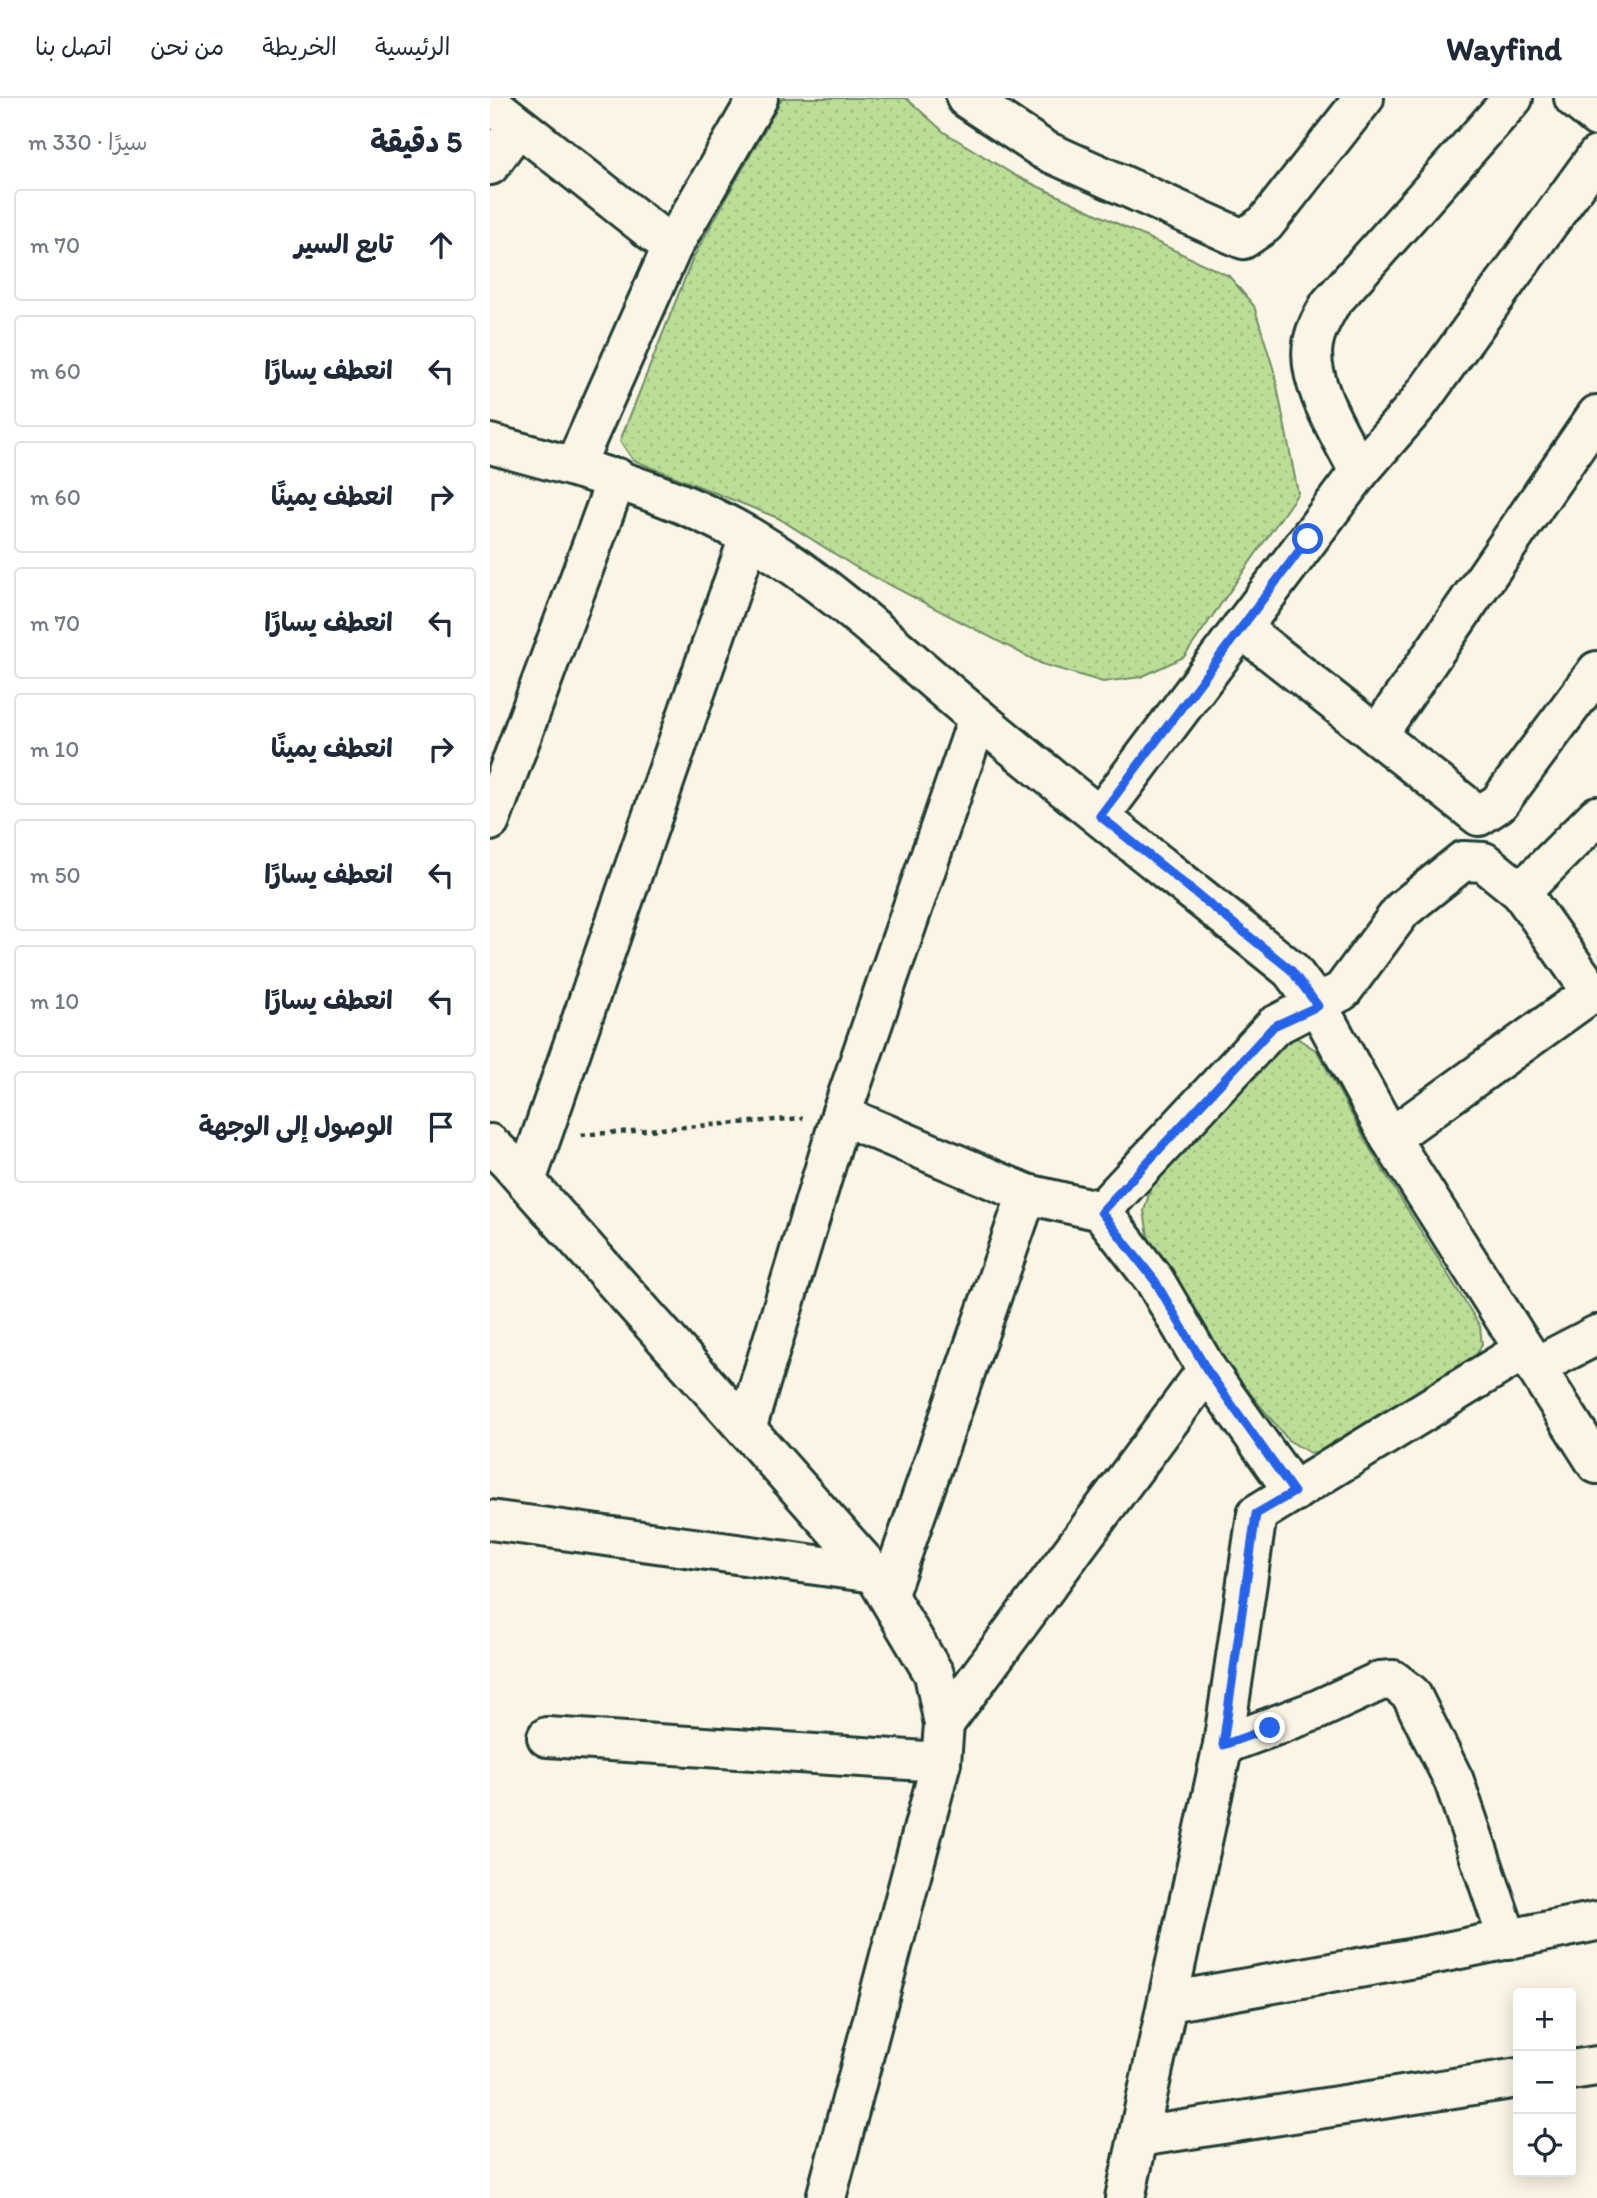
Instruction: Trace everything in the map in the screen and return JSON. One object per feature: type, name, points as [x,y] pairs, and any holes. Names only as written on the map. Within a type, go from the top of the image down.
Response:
[{"type":"street","points":[[966,98],[1006,110],[1044,150],[1243,239],[1265,224],[1347,103]]},
{"type":"street","points":[[1359,472],[1314,379],[1312,347],[1317,328],[1330,304],[1513,98]]},
{"type":"street","points":[[1574,98],[1597,117]]},
{"type":"street","points":[[574,467],[672,247],[756,99]]},
{"type":"street","points":[[490,165],[504,115],[672,247]]},
{"type":"street","points":[[1100,816],[1359,472],[1417,405],[1597,156]]},
{"type":"street","points":[[1378,734],[1597,415]]},
{"type":"street","points":[[490,443],[617,478],[678,502],[749,537],[864,618],[978,718],[1291,970],[1318,1006],[1390,1138],[1597,1464]]},
{"type":"street","points":[[490,821],[617,478]]},
{"type":"street","points":[[526,1181],[749,537]]},
{"type":"street","points":[[1241,628],[1479,816],[1484,862]]},
{"type":"street","points":[[1479,816],[1499,803],[1597,671]]},
{"type":"street","points":[[747,1426],[841,1115],[978,718]]},
{"type":"street","points":[[1521,892],[1597,816]]},
{"type":"street","points":[[1101,1212],[1274,1026],[1318,1006],[1342,991],[1402,910],[1463,861],[1484,862],[1521,892],[1595,991],[1390,1138]]},
{"type":"street","points":[[841,1115],[1027,1194],[1101,1212],[1155,1281],[1207,1370],[1294,1492]]},
{"type":"street","points":[[490,1144],[747,1426],[881,1583],[934,1674],[944,1724],[941,1762],[826,2198]]},
{"type":"street","points":[[881,1583],[1027,1194]]},
{"type":"street","points":[[1125,2198],[1223,1745],[1256,1514],[1530,1358],[1597,1335]]},
{"type":"street","points":[[944,1724],[1207,1370]]},
{"type":"street","points":[[490,1520],[881,1583]]},
{"type":"street","points":[[1223,1745],[1317,1710],[1380,1681],[1393,1680],[1411,1694],[1454,1781],[1508,1940]]},
{"type":"street","points":[[547,1737],[941,1762]]},
{"type":"street","points":[[1168,2002],[1597,1922]]},
{"type":"street","points":[[1576,2069],[1597,2066]]},
{"type":"street","points":[[1139,2137],[1513,2079]]},
{"type":"path","points":[[542,1138],[841,1115]]},
{"type":"green space","points":[[782,98],[906,98],[944,132],[1016,176],[1229,276],[1254,306],[1274,371],[1298,493],[1184,657],[1141,677],[1103,682],[1042,664],[857,568],[778,518],[633,460],[620,441],[693,258]]},
{"type":"green space","points":[[1297,1038],[1317,1051],[1373,1154],[1480,1326],[1482,1344],[1476,1356],[1324,1450],[1310,1453],[1288,1440],[1224,1361],[1149,1242],[1144,1211],[1152,1183],[1284,1040]]},
{"type":"route","points":[[1270,1728],[1223,1745],[1256,1514],[1294,1492],[1207,1370],[1155,1281],[1101,1212],[1274,1026],[1318,1006],[1291,970],[1100,816],[1308,539]]}]
